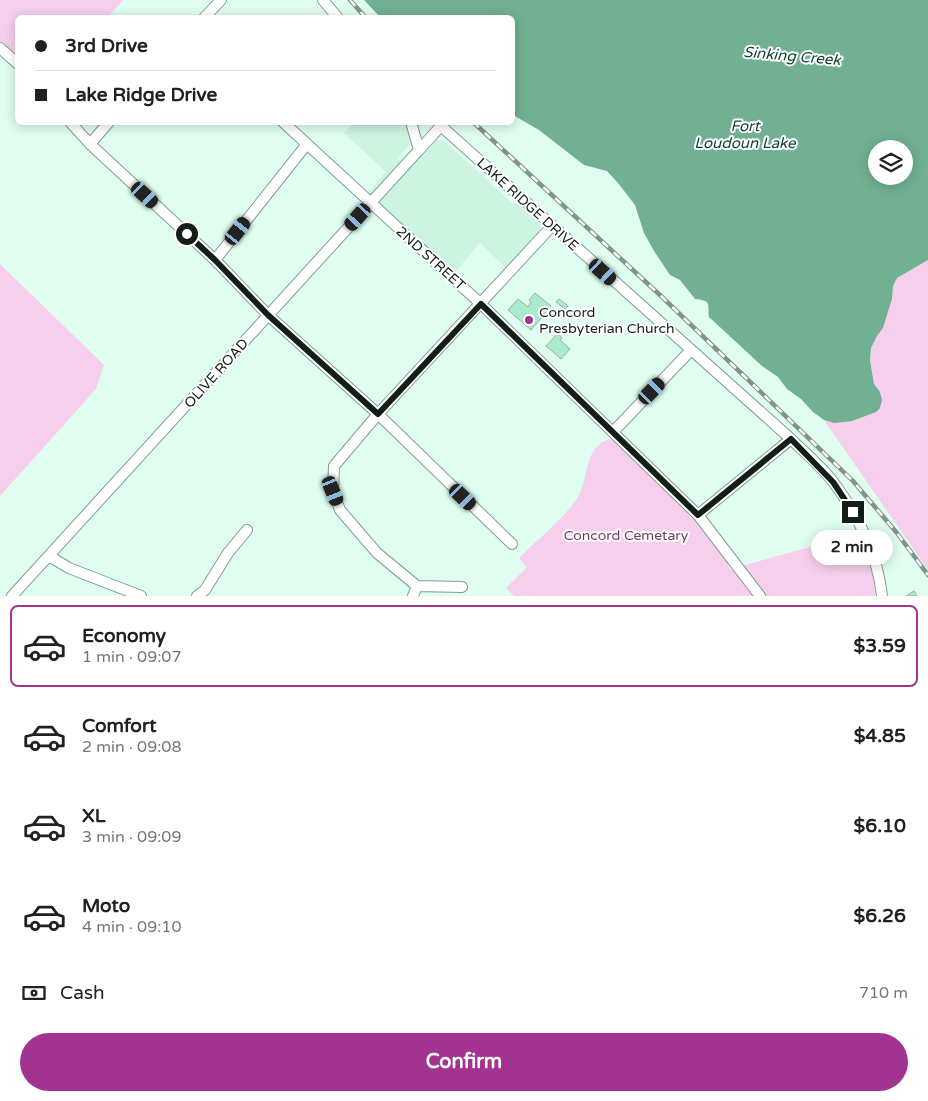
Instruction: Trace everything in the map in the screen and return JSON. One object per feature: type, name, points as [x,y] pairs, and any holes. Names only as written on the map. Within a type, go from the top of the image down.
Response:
[{"type":"street","points":[[207,15],[220,0]]},
{"type":"street","points":[[323,0],[336,15]]},
{"type":"street","points":[[0,48],[15,61]]},
{"type":"street","points":[[73,125],[90,144],[215,260],[268,315],[378,414],[512,544]]},
{"type":"street","points":[[90,144],[106,125]]},
{"type":"street","name":"2ND STREET","points":[[286,125],[481,304],[698,515],[760,596]]},
{"type":"street","points":[[412,125],[419,150]]},
{"type":"street","name":"LAKE RIDGE DRIVE","points":[[419,150],[441,126],[791,439],[833,482],[853,512],[869,545],[881,586],[882,596]]},
{"type":"street","points":[[215,260],[307,144]]},
{"type":"street","name":"OLIVE ROAD","points":[[12,596],[419,150]]},
{"type":"street","points":[[462,587],[418,586],[377,553],[340,510],[333,491],[334,466],[378,414],[552,226]]},
{"type":"street","points":[[612,432],[691,350]]},
{"type":"street","points":[[698,515],[791,439]]},
{"type":"street","points":[[204,594],[228,552],[248,530]]},
{"type":"street","points":[[49,556],[69,568],[141,596]]},
{"type":"street","points":[[413,596],[418,586]]},
{"type":"shaded area","points":[[352,125],[409,125],[410,144],[398,158],[409,169],[437,140],[443,140],[513,204],[515,202],[537,221],[541,226],[540,230],[507,269],[480,243],[449,279],[374,210],[361,202],[386,172],[344,133]]},
{"type":"green space","points":[[0,0],[123,0],[110,15],[15,15],[15,56],[0,42]]},
{"type":"green space","points":[[928,260],[928,570],[824,420],[839,422],[876,412],[880,392],[874,384],[870,360],[871,348],[883,328],[892,299],[893,286],[897,278]]},
{"type":"green space","points":[[0,264],[104,365],[96,389],[0,496]]},
{"type":"green space","name":"Concord Cemetary","points":[[614,438],[718,544],[730,569],[858,534],[870,564],[875,596],[514,596],[506,588],[527,567],[519,558],[570,508],[581,492],[591,455],[596,447]]},
{"type":"water","name":"Fort Loudoun Lake","points":[[364,0],[928,0],[928,260],[897,278],[893,286],[892,299],[883,328],[871,348],[870,360],[874,384],[880,392],[882,400],[880,408],[876,412],[852,421],[834,423],[824,420],[813,412],[801,399],[787,389],[778,377],[762,366],[709,317],[707,302],[695,299],[680,280],[670,275],[644,233],[635,205],[607,171],[584,165],[539,130],[515,116],[515,15],[378,15]]},
{"type":"building","name":"Concord Presbyterian Church","points":[[535,293],[551,306],[531,330],[508,310],[518,299],[528,307],[531,302],[529,300]]},
{"type":"building","points":[[559,299],[568,306],[565,309],[556,302]]},
{"type":"building","points":[[558,333],[562,338],[560,340],[570,349],[561,359],[546,346]]},
{"type":"building","points":[[914,591],[917,596],[906,596]]},
{"type":"railway","points":[[350,0],[363,15]]},
{"type":"railway","points":[[476,125],[661,296],[853,481],[897,533],[928,575]]},
{"type":"place","name":"Concord Presbyterian Church","points":[[529,320]]},
{"type":"route","points":[[187,234],[268,315],[378,414],[481,304],[698,515],[791,439],[833,482],[853,512]]},
{"type":"water label","name":"Sinking Creek","points":[[792,56]]}]
